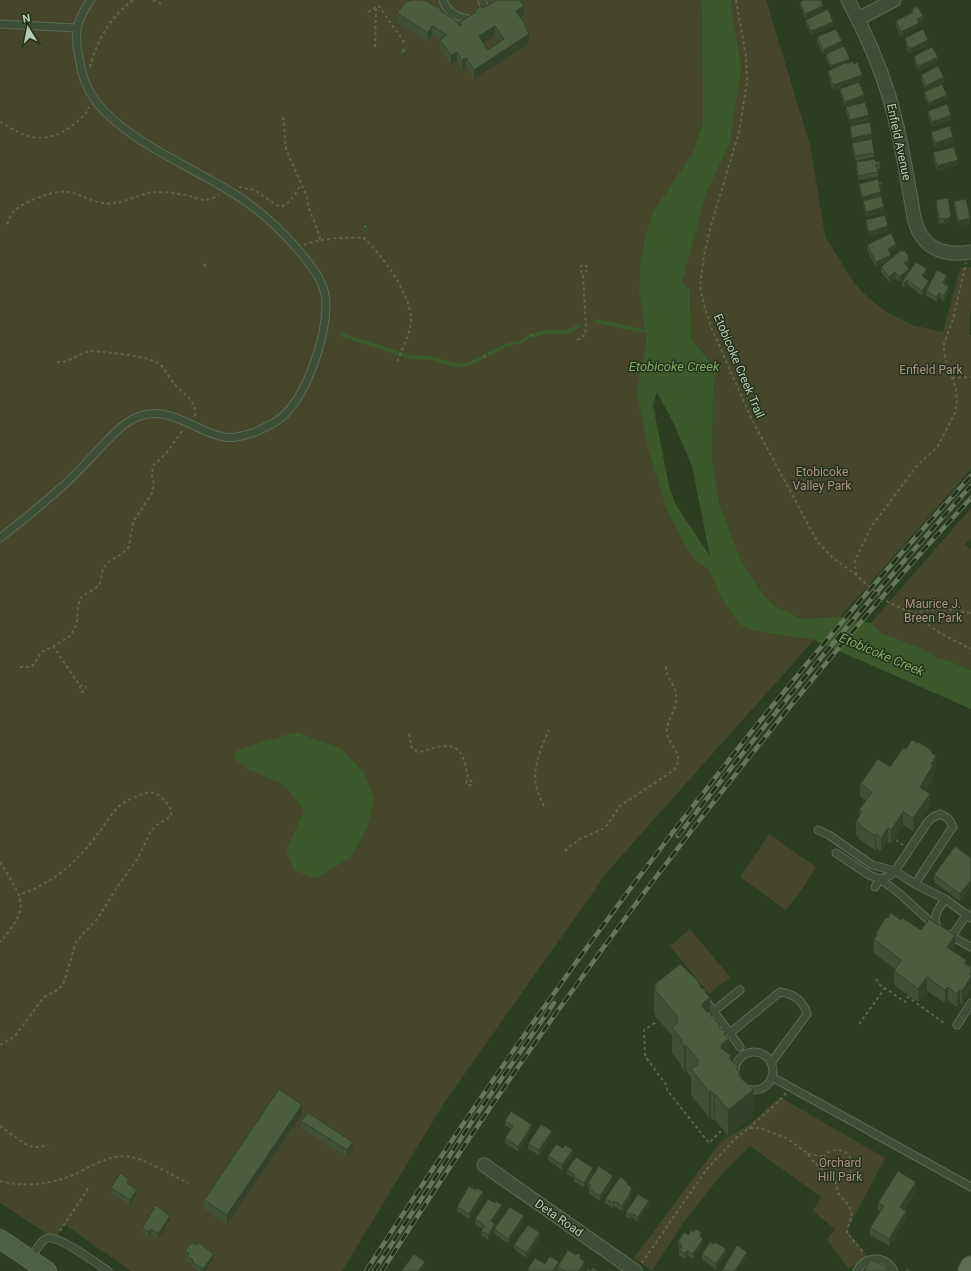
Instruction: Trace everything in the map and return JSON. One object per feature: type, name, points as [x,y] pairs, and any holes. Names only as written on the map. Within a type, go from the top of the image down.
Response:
[{"type":"main road","points":[[0,1239],[47,1271]]},
{"type":"main road","points":[[969,1271],[971,1267]]},
{"type":"street","name":"Enfield Avenue","points":[[848,0],[875,55],[888,93],[899,135],[915,222],[920,234],[929,245],[936,248],[956,254],[970,252]]},
{"type":"street","points":[[858,18],[894,0]]},
{"type":"street","name":"Deta Road","points":[[484,1165],[638,1268]]},
{"type":"lane","points":[[0,538],[65,484],[119,428],[130,420],[142,415],[155,413],[166,414],[225,437],[239,437],[257,431],[275,422],[284,415],[298,398],[314,362],[325,321],[325,290],[316,272],[278,228],[246,201],[158,151],[123,128],[96,102],[82,74],[76,46],[76,28],[83,11],[91,0]]},
{"type":"lane","points":[[444,0],[444,4],[452,14],[473,20],[483,13],[484,7],[482,0]]},
{"type":"lane","points":[[0,24],[76,28]]},
{"type":"lane","points":[[875,887],[880,879],[895,871],[933,817],[940,814],[946,816],[951,821],[953,826],[915,884]]},
{"type":"lane","points":[[818,830],[829,835],[872,865],[895,871],[915,884],[945,899],[969,916],[952,936]]},
{"type":"lane","points":[[836,853],[869,875],[880,879],[899,893],[937,928],[971,948]]},
{"type":"lane","points":[[937,928],[935,922],[936,911],[945,899]]},
{"type":"lane","points":[[714,1011],[740,990]]},
{"type":"lane","points":[[730,1032],[780,992],[788,993],[800,1000],[805,1006],[807,1014],[771,1063]]},
{"type":"lane","points":[[703,998],[740,1047]]},
{"type":"lane","points":[[957,1025],[971,1003]]},
{"type":"lane","points":[[754,1052],[761,1054],[767,1057],[771,1063],[773,1069],[772,1077],[764,1088],[750,1090],[743,1088],[738,1083],[734,1069],[741,1057],[747,1053],[754,1052]]},
{"type":"lane","points":[[772,1077],[971,1187]]},
{"type":"lane","points":[[30,1260],[42,1241],[48,1238],[63,1241],[108,1271]]},
{"type":"lane","points":[[857,1271],[860,1266],[869,1259],[878,1258],[891,1265],[894,1271]]},
{"type":"path","points":[[0,122],[24,135],[35,138],[48,137],[68,130],[82,119],[88,110],[90,103],[89,89],[92,61],[98,41],[116,15],[132,0]]},
{"type":"path","points":[[153,0],[164,5]]},
{"type":"path","name":"Etobicoke Creek Trail","points":[[736,0],[746,56],[747,82],[739,132],[714,214],[700,279],[702,296],[712,329],[751,418],[817,541],[832,557],[888,602],[914,614],[928,626],[971,648]]},
{"type":"path","points":[[368,12],[379,6],[406,45]]},
{"type":"path","points":[[375,47],[376,8]]},
{"type":"path","points":[[283,116],[286,149],[307,197],[310,212],[321,241]]},
{"type":"path","points":[[8,224],[11,215],[29,202],[61,192],[68,192],[102,203],[110,204],[157,192],[206,200],[236,187],[248,188],[259,193],[280,207],[285,206],[290,202],[302,185]]},
{"type":"path","points":[[297,249],[306,244],[352,237],[364,238],[379,253],[395,275],[410,313],[411,321],[397,362]]},
{"type":"path","points":[[856,575],[855,561],[871,527],[916,467],[938,446],[954,413],[957,403],[956,389],[946,361],[944,344],[953,319],[970,252]]},
{"type":"path","points":[[204,264],[207,269]]},
{"type":"path","points":[[577,340],[585,335],[586,328],[583,276],[580,268],[582,265],[585,265],[588,268],[583,276]]},
{"type":"path","points":[[531,334],[533,338]]},
{"type":"path","points":[[20,667],[31,667],[41,652],[64,641],[74,630],[77,623],[80,599],[96,588],[100,582],[102,572],[107,563],[123,553],[129,547],[133,522],[152,493],[154,484],[152,476],[153,466],[167,452],[181,431],[191,425],[195,418],[196,412],[192,401],[170,379],[158,363],[143,358],[91,351],[62,362],[57,362]]},
{"type":"path","points":[[484,355],[486,359]]},
{"type":"path","points":[[952,378],[971,377]]},
{"type":"path","points":[[914,614],[924,610],[943,609],[971,613]]},
{"type":"path","points":[[53,646],[80,686]]},
{"type":"path","points":[[565,851],[569,846],[580,839],[605,828],[620,806],[677,766],[678,754],[668,738],[666,728],[676,708],[676,692],[666,670],[666,666]]},
{"type":"path","points":[[544,806],[535,784],[537,763],[549,730]]},
{"type":"path","points":[[409,734],[412,749],[416,751],[420,752],[447,745],[456,748],[465,763],[468,778]]},
{"type":"path","points":[[0,1045],[15,1036],[44,997],[63,985],[76,942],[98,918],[138,858],[151,831],[171,816],[172,813],[168,805],[159,795],[150,792],[126,801],[115,810],[98,835],[71,864],[52,879],[20,895]]},
{"type":"path","points":[[0,862],[20,895],[22,908],[18,918],[0,942]]},
{"type":"path","points":[[876,979],[879,984],[904,1002],[908,997],[944,1023]]},
{"type":"path","points":[[860,1024],[885,988]]},
{"type":"path","points":[[655,1022],[644,1030],[645,1056],[667,1086],[667,1090],[708,1143],[721,1131]]},
{"type":"path","points":[[638,1268],[706,1170],[736,1138],[780,1100],[790,1087]]},
{"type":"path","points":[[0,1126],[28,1146],[38,1148],[48,1145]]},
{"type":"path","points":[[749,1128],[760,1128],[786,1138],[807,1153],[828,1178],[836,1181],[842,1180],[849,1175],[853,1165],[852,1160],[845,1152],[840,1150],[831,1151],[820,1156],[807,1153]]},
{"type":"path","points":[[822,1169],[822,1164],[826,1154]]},
{"type":"path","points":[[0,1181],[25,1185],[42,1184],[75,1174],[98,1162],[125,1156],[145,1162],[188,1183]]},
{"type":"path","points":[[836,1181],[836,1188],[851,1211],[851,1219],[847,1233],[869,1259]]},
{"type":"path","points":[[55,1239],[90,1187]]},
{"type":"green space","points":[[0,0],[702,0],[703,122],[693,152],[652,213],[646,232],[640,263],[639,292],[646,338],[644,356],[649,452],[665,506],[683,542],[694,559],[709,570],[720,596],[788,636],[814,640],[608,871],[444,1103],[342,1271],[131,1271],[64,1224],[55,1239],[0,1203]]},
{"type":"green space","name":"Etobicoke Valley Park","points":[[731,0],[766,0],[810,145],[825,236],[852,280],[862,292],[883,310],[912,325],[943,332],[960,268],[971,267],[969,335],[971,335],[971,469],[840,617],[799,618],[775,606],[759,589],[741,560],[720,506],[712,462],[713,389],[716,374],[710,360],[691,339],[690,289],[681,282],[685,276],[685,267],[706,194],[730,143]]},
{"type":"green space","name":"Maurice J. Breen Park","points":[[971,508],[971,538],[964,545],[971,549],[971,670],[935,657],[922,648],[883,634],[871,623]]},
{"type":"green space","points":[[769,834],[816,867],[786,910],[740,877]]},
{"type":"green space","points":[[690,929],[730,977],[709,994],[670,946]]},
{"type":"green space","name":"Orchard Hill Park","points":[[780,1097],[885,1158],[847,1230],[874,1264],[869,1259],[848,1268],[827,1239],[835,1229],[813,1211],[821,1197],[750,1146],[721,1175],[684,1222],[652,1271],[634,1258],[721,1141],[750,1124]]},
{"type":"water","name":"Etobicoke Creek","points":[[702,0],[731,0],[741,68],[730,143],[706,194],[686,267],[685,276],[681,282],[690,289],[691,339],[710,361],[716,374],[713,389],[712,462],[720,506],[741,560],[759,589],[775,606],[799,618],[840,617],[871,623],[883,634],[922,648],[935,657],[971,670],[971,709],[814,640],[755,631],[739,624],[720,596],[709,570],[694,559],[683,542],[665,506],[649,452],[636,392],[644,356],[646,338],[639,292],[640,263],[646,232],[652,213],[693,152],[703,122]],"holes":[[[657,392],[674,424],[692,466],[710,556],[676,505],[669,486],[653,405]]]},
{"type":"water","points":[[295,732],[340,748],[363,772],[375,799],[366,830],[350,858],[315,879],[294,870],[286,851],[304,810],[284,785],[248,769],[234,759],[237,750]]},
{"type":"building","points":[[407,0],[424,0],[441,9],[441,11],[454,19],[460,26],[462,25],[460,22],[476,12],[475,10],[481,6],[483,8],[497,0],[520,0],[524,6],[516,11],[526,26],[525,27],[529,34],[474,70],[466,58],[462,60],[457,52],[451,55],[440,40],[447,35],[432,26],[428,33],[397,13]],"holes":[[[495,26],[504,39],[488,50],[479,36]]]},
{"type":"building","points":[[804,0],[821,0],[823,6],[805,14],[800,2]]},
{"type":"building","points":[[917,6],[923,16],[917,19],[919,23],[901,32],[896,21],[913,12],[912,10]]},
{"type":"building","points":[[828,9],[833,22],[811,31],[806,20]]},
{"type":"building","points":[[836,29],[842,41],[823,50],[817,37]]},
{"type":"building","points":[[923,29],[928,40],[910,49],[906,44],[905,38]]},
{"type":"building","points":[[844,46],[850,59],[831,66],[826,54]]},
{"type":"building","points":[[404,47],[407,51],[403,54],[400,50]]},
{"type":"building","points":[[932,47],[938,57],[919,66],[918,64],[917,65],[914,56]]},
{"type":"building","points":[[853,61],[854,64],[858,62],[862,75],[833,85],[828,71],[847,62],[847,64]]},
{"type":"building","points":[[938,66],[944,77],[926,86],[921,75]]},
{"type":"building","points":[[859,82],[864,95],[845,102],[840,89]]},
{"type":"building","points":[[942,84],[947,95],[929,103],[924,92]]},
{"type":"building","points":[[865,102],[869,115],[850,120],[846,107]]},
{"type":"building","points":[[947,104],[951,115],[932,122],[928,111]]},
{"type":"building","points":[[870,122],[872,134],[852,138],[850,126]]},
{"type":"building","points":[[950,126],[953,137],[935,143],[931,132]]},
{"type":"building","points":[[872,139],[874,153],[855,156],[852,143]]},
{"type":"building","points":[[954,147],[958,160],[937,166],[933,152]]},
{"type":"building","points":[[875,159],[876,162],[879,161],[880,164],[876,165],[878,172],[858,176],[856,162]]},
{"type":"building","points":[[878,179],[879,182],[882,182],[882,184],[879,184],[881,192],[862,197],[859,184]]},
{"type":"building","points":[[881,196],[884,207],[866,212],[863,201]]},
{"type":"building","points":[[948,198],[951,217],[944,220],[944,218],[939,219],[936,200]]},
{"type":"building","points":[[966,199],[970,218],[958,221],[954,201]]},
{"type":"building","points":[[885,215],[888,226],[869,232],[866,220]]},
{"type":"building","points":[[363,224],[368,225],[367,229],[363,229]]},
{"type":"building","points":[[891,233],[896,244],[888,249],[891,255],[876,262],[867,245]]},
{"type":"building","points":[[901,250],[902,252],[904,250],[909,256],[909,260],[904,263],[909,269],[899,277],[895,272],[889,277],[881,267]]},
{"type":"building","points":[[916,262],[927,269],[922,276],[929,281],[922,291],[907,280],[904,283],[902,282]]},
{"type":"building","points":[[937,270],[947,275],[943,283],[949,286],[944,296],[939,293],[937,297],[926,291]]},
{"type":"building","points":[[912,740],[917,743],[919,742],[932,751],[932,753],[936,756],[931,764],[933,765],[920,787],[930,794],[913,818],[903,812],[891,830],[888,828],[881,838],[876,834],[875,836],[859,825],[860,824],[856,821],[862,812],[859,810],[872,792],[860,784],[878,759],[890,767],[903,748],[906,749]]},
{"type":"building","points":[[955,846],[971,858],[971,880],[960,894],[934,875]]},
{"type":"building","points":[[891,913],[901,920],[903,918],[921,930],[929,919],[955,935],[947,947],[966,960],[964,963],[971,967],[971,977],[962,991],[960,989],[957,994],[948,987],[945,990],[927,977],[918,989],[894,971],[901,960],[874,939],[886,917],[888,918]]},
{"type":"building","points":[[680,964],[697,980],[702,989],[703,988],[706,991],[705,992],[710,997],[702,1004],[702,1006],[707,1012],[709,1011],[712,1015],[711,1016],[720,1025],[718,1026],[726,1032],[724,1034],[729,1039],[722,1044],[721,1048],[731,1056],[729,1058],[738,1067],[736,1069],[740,1073],[738,1075],[753,1090],[728,1110],[715,1094],[714,1095],[711,1091],[709,1092],[691,1069],[698,1064],[698,1060],[686,1045],[684,1046],[681,1041],[682,1040],[672,1027],[678,1022],[677,1016],[655,990],[656,988],[654,985]]},
{"type":"building","points":[[279,1089],[302,1105],[227,1215],[204,1200]]},
{"type":"building","points":[[511,1111],[532,1125],[518,1147],[505,1138],[513,1126],[505,1121]]},
{"type":"building","points":[[308,1113],[353,1142],[347,1150],[301,1121]]},
{"type":"building","points":[[541,1124],[552,1131],[539,1150],[528,1144]]},
{"type":"building","points":[[556,1144],[563,1148],[565,1145],[573,1150],[562,1165],[548,1156]]},
{"type":"building","points":[[576,1157],[593,1168],[584,1183],[574,1177],[575,1175],[567,1170]]},
{"type":"building","points":[[599,1166],[613,1176],[600,1196],[589,1189],[591,1185],[588,1183]]},
{"type":"building","points":[[898,1171],[916,1182],[900,1207],[906,1211],[889,1239],[870,1228],[884,1206],[878,1203]]},
{"type":"building","points":[[120,1173],[129,1179],[127,1183],[137,1190],[130,1200],[111,1188]]},
{"type":"building","points":[[620,1177],[628,1182],[627,1184],[632,1188],[622,1206],[614,1201],[613,1203],[605,1199]]},
{"type":"building","points":[[469,1186],[476,1190],[477,1188],[483,1192],[469,1214],[457,1207]]},
{"type":"building","points":[[638,1194],[649,1201],[638,1217],[631,1213],[630,1215],[626,1212]]},
{"type":"building","points":[[488,1199],[495,1203],[496,1201],[502,1205],[491,1221],[495,1224],[488,1235],[481,1231],[485,1226],[475,1219]]},
{"type":"building","points":[[156,1205],[170,1216],[158,1234],[151,1229],[149,1232],[142,1228]]},
{"type":"building","points":[[510,1207],[524,1216],[508,1239],[494,1229]]},
{"type":"building","points":[[528,1225],[540,1233],[526,1253],[514,1245]]},
{"type":"building","points":[[696,1229],[702,1233],[700,1236],[703,1239],[693,1254],[687,1251],[685,1254],[679,1250],[682,1246],[680,1246],[681,1244],[678,1241],[684,1232],[688,1235],[691,1230],[694,1232]]},
{"type":"building","points":[[192,1242],[196,1245],[198,1242],[214,1254],[203,1269],[192,1262],[193,1260],[187,1256],[189,1254],[185,1251]]},
{"type":"building","points":[[710,1242],[714,1244],[715,1242],[726,1249],[716,1264],[702,1254]]},
{"type":"building","points":[[737,1245],[747,1252],[735,1271],[722,1271]]},
{"type":"building","points":[[568,1250],[576,1255],[578,1253],[580,1258],[585,1262],[579,1271],[565,1271],[558,1266]]},
{"type":"building","points":[[414,1254],[425,1262],[418,1271],[403,1271],[402,1270]]},
{"type":"building","points":[[550,1256],[559,1262],[552,1271],[527,1270],[535,1258],[545,1264]]},
{"type":"building","points":[[870,1259],[889,1269],[888,1271],[864,1271]]},
{"type":"building","points":[[588,1268],[590,1270],[593,1268],[598,1271],[586,1271]]},
{"type":"building","points":[[906,1268],[912,1271],[905,1271]]},
{"type":"waterway","points":[[596,321],[648,332]]},
{"type":"waterway","points":[[342,335],[410,357],[433,358],[453,365],[467,365],[507,345],[523,341],[529,336],[546,332],[568,332],[578,326]]},
{"type":"railway","points":[[366,1271],[434,1166],[505,1063],[651,860],[806,664],[971,476]]},
{"type":"railway","points":[[678,836],[821,658],[895,571],[971,486]]},
{"type":"railway","points":[[382,1271],[431,1195],[533,1046],[639,899],[694,827],[807,686],[908,567],[971,498]]},
{"type":"railway","points":[[374,1271],[473,1120],[554,1003]]},
{"type":"park label","name":"Enfield Park","points":[[931,370]]}]
